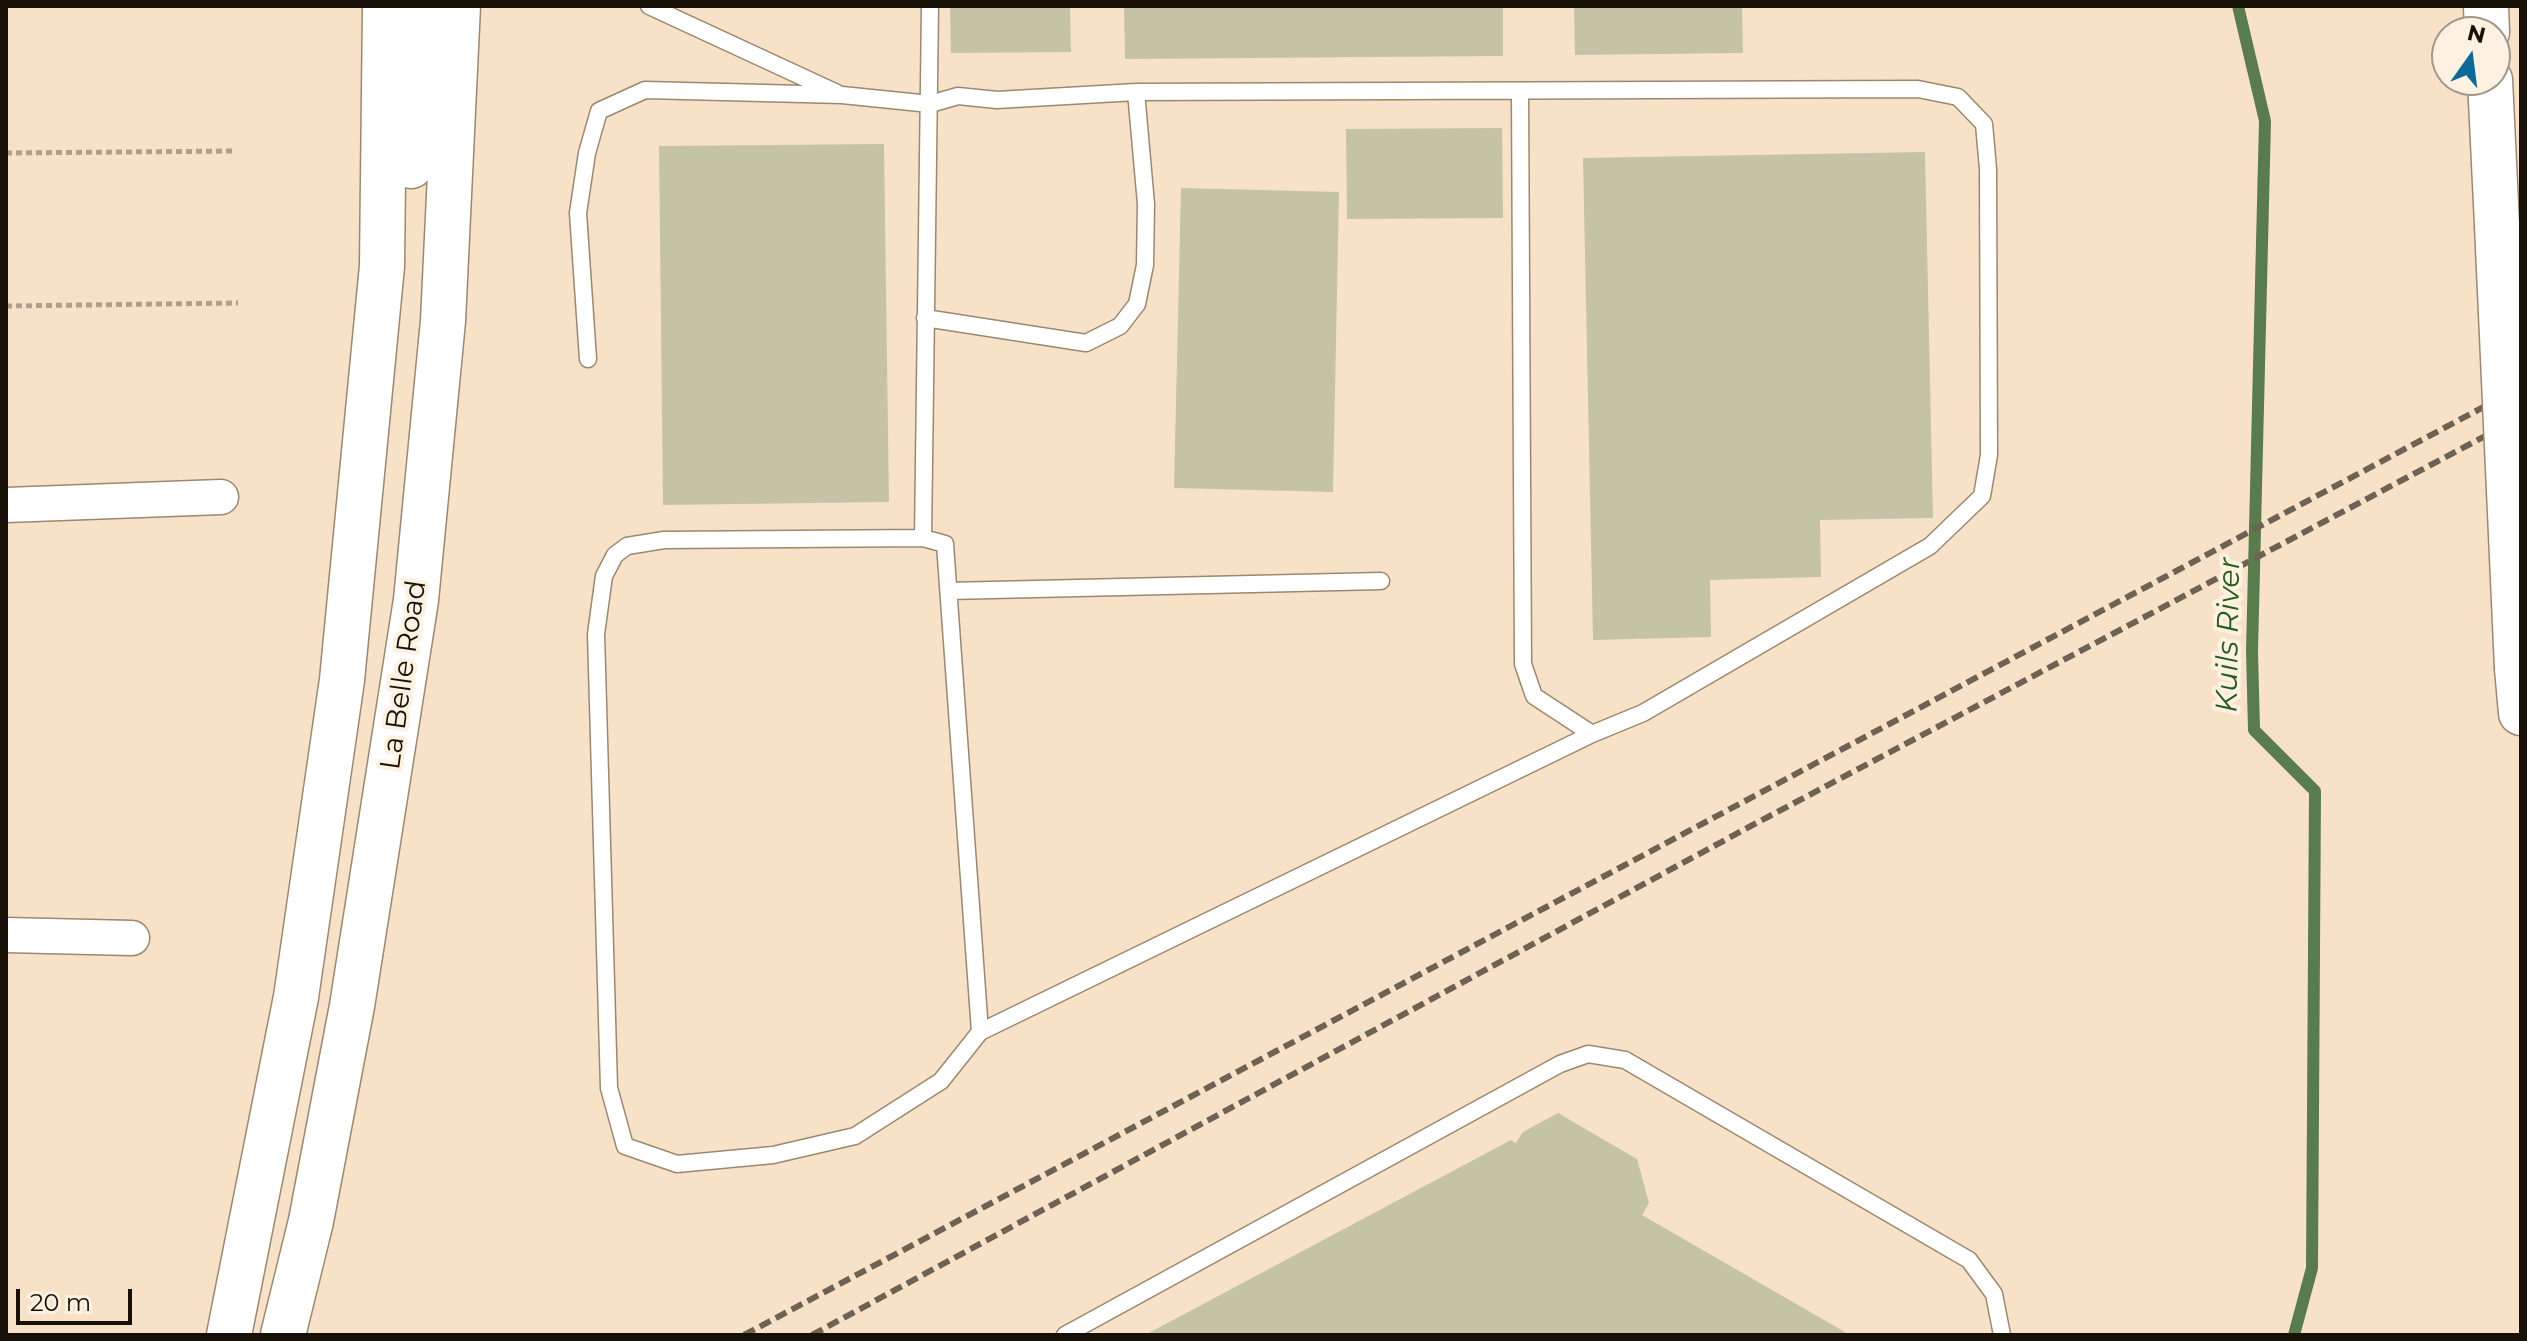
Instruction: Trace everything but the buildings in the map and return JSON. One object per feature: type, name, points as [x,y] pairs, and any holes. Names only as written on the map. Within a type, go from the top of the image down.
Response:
[{"type":"main road","points":[[229,1335],[275,1112],[321,838],[342,680],[382,266],[385,6]]},
{"type":"main road","points":[[382,266],[401,229],[407,208],[419,41],[430,6]]},
{"type":"main road","name":"La Belle Road","points":[[283,1335],[311,1221],[352,1006],[416,600],[447,276],[458,6]]},
{"type":"main road","points":[[2491,96],[2521,713]]},
{"type":"street","points":[[6,505],[221,497]]},
{"type":"street","points":[[6,935],[132,938]]},
{"type":"lane","points":[[649,6],[842,95]]},
{"type":"lane","points":[[923,538],[930,6]]},
{"type":"lane","points":[[588,359],[578,213],[599,111],[645,90],[842,95],[930,104],[958,96],[997,100],[1136,92],[1918,89],[1958,97],[1984,124],[1988,169],[1989,455],[1982,496],[1930,546],[1643,713],[1592,734],[980,1032],[941,1081],[855,1136],[773,1155],[677,1164],[625,1146],[609,1088],[596,634],[604,576],[615,555],[627,546],[664,540],[923,538],[945,544],[980,1032]]},
{"type":"lane","points":[[925,318],[1086,343],[1120,326],[1137,304],[1145,265],[1146,204],[1136,92]]},
{"type":"lane","points":[[1520,92],[1523,664],[1534,696],[1592,734]]},
{"type":"lane","points":[[949,591],[1381,581]]},
{"type":"lane","points":[[1065,1335],[1560,1064],[1588,1054],[1625,1060],[1969,1260],[1994,1294],[2002,1335]]},
{"type":"path","points":[[6,153],[235,151]]},
{"type":"path","points":[[6,306],[238,303]]},
{"type":"waterway","name":"Kuils River","points":[[2238,6],[2265,121],[2252,651],[2254,730],[2315,791],[2312,1268],[2294,1335]]},
{"type":"railway","points":[[744,1335],[2521,387]]},
{"type":"railway","points":[[812,1335],[1749,827],[2521,417]]}]
